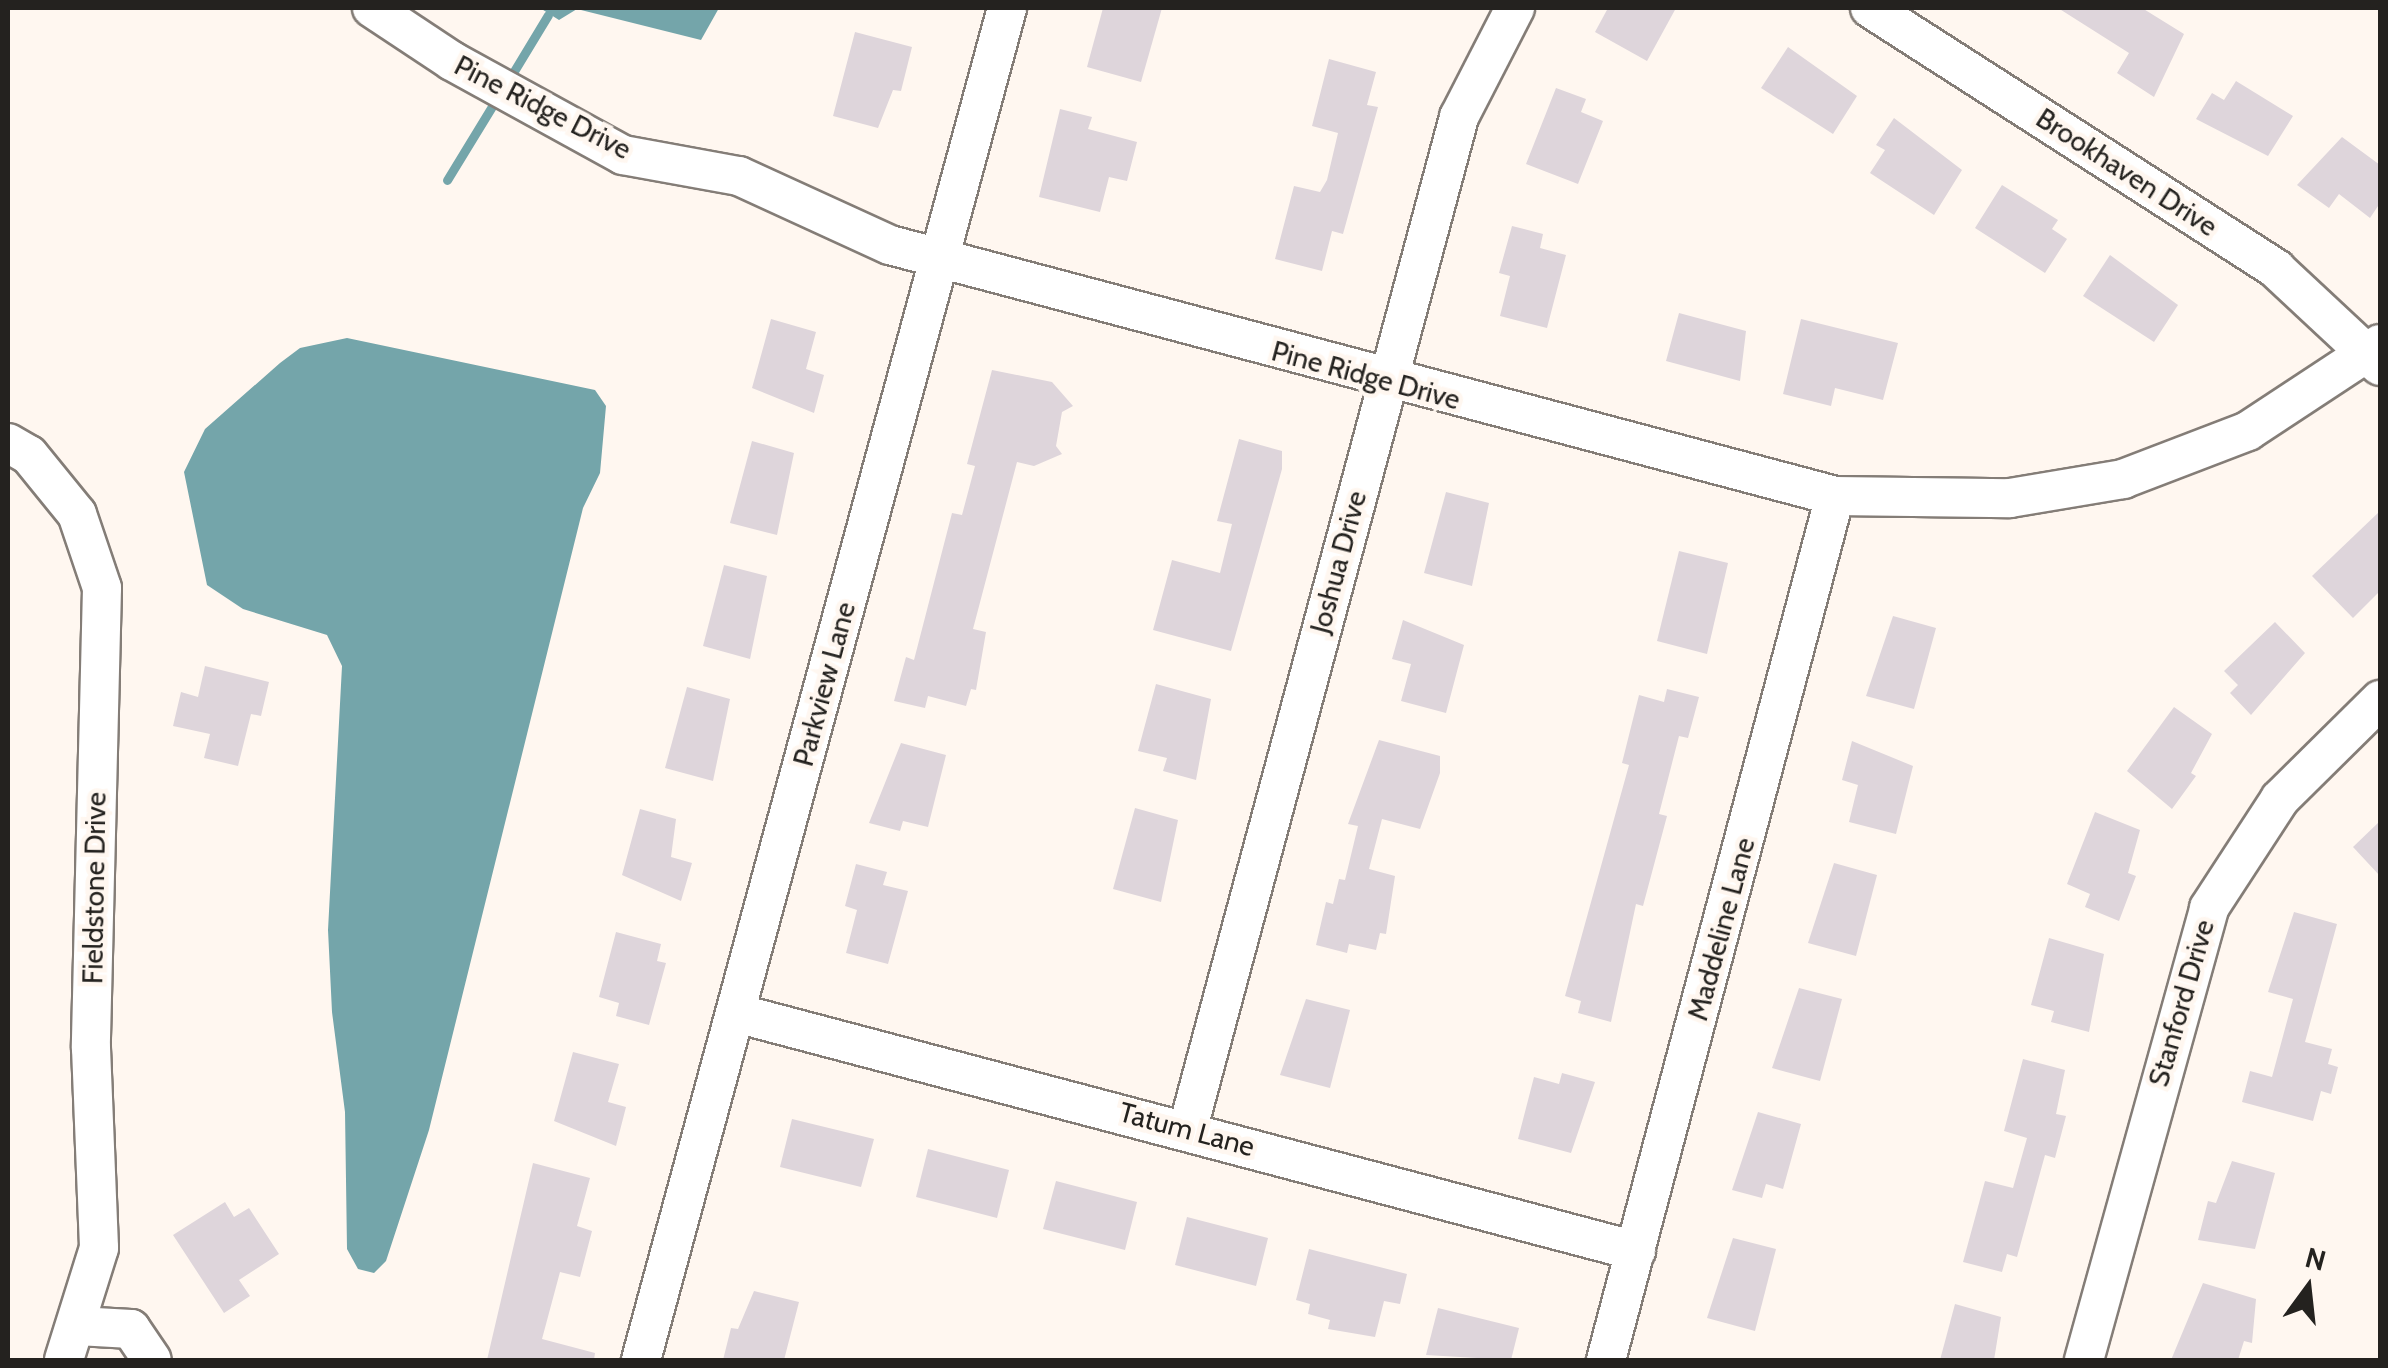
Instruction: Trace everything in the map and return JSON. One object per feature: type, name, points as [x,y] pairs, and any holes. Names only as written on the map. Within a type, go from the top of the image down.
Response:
[{"type":"street","name":"Pine Ridge Drive","points":[[372,8],[452,61],[622,155],[739,176],[890,245],[1386,380],[1835,496],[2010,498],[2123,479],[2248,431],[2377,355]]},
{"type":"street","name":"Parkview Lane","points":[[641,1360],[1008,8]]},
{"type":"street","name":"Joshua Drive","points":[[1188,1128],[1459,117],[1515,8]]},
{"type":"street","name":"Brookhaven Drive","points":[[1870,8],[2276,268],[2377,355]]},
{"type":"street","name":"Fieldstone Drive","points":[[8,443],[29,455],[77,514],[102,588],[92,1048],[100,1248],[71,1343]]},
{"type":"street","name":"Maddeline Lane","points":[[1606,1360],[1835,496]]},
{"type":"street","name":"Stanford Drive","points":[[2084,1360],[2209,908],[2280,799],[2380,700]]},
{"type":"street","name":"Tatum Lane","points":[[736,1013],[1188,1128],[1636,1250]]},
{"type":"street","points":[[71,1343],[131,1329],[152,1360]]},
{"type":"water","points":[[540,8],[719,8],[701,40],[577,9],[559,20]]},
{"type":"water","points":[[347,338],[595,390],[606,406],[600,473],[583,508],[429,1130],[386,1261],[374,1273],[358,1269],[347,1249],[345,1112],[332,1012],[328,930],[342,666],[327,635],[243,609],[207,585],[184,472],[205,429],[280,363],[300,348]]},
{"type":"building","points":[[1103,8],[1162,8],[1141,82],[1087,67]]},
{"type":"building","points":[[1608,8],[1676,8],[1647,61],[1595,32]]},
{"type":"building","points":[[2058,8],[2142,8],[2184,34],[2154,97],[2117,73],[2129,53]]},
{"type":"building","points":[[855,32],[912,47],[901,91],[893,90],[878,128],[833,116]]},
{"type":"building","points":[[1788,47],[1857,96],[1833,134],[1761,88]]},
{"type":"building","points":[[1329,59],[1376,72],[1367,105],[1378,107],[1343,234],[1332,231],[1322,271],[1275,259],[1294,186],[1320,192],[1327,180],[1338,133],[1312,126]]},
{"type":"building","points":[[2236,81],[2293,116],[2268,156],[2196,119],[2212,93],[2224,100]]},
{"type":"building","points":[[1556,88],[1586,99],[1581,112],[1603,121],[1578,184],[1526,164]]},
{"type":"building","points":[[1060,109],[1092,117],[1088,129],[1137,142],[1127,181],[1109,177],[1100,212],[1039,197]]},
{"type":"building","points":[[1894,118],[1962,170],[1934,215],[1870,173],[1885,150],[1876,145]]},
{"type":"building","points":[[2342,137],[2380,165],[2380,203],[2370,218],[2339,194],[2329,208],[2297,185]]},
{"type":"building","points":[[2002,185],[2058,220],[2052,229],[2067,239],[2045,273],[1975,228]]},
{"type":"building","points":[[1512,226],[1543,234],[1540,248],[1566,255],[1547,328],[1500,316],[1510,276],[1499,273]]},
{"type":"building","points":[[2110,255],[2178,305],[2154,342],[2083,296]]},
{"type":"building","points":[[1679,313],[1746,331],[1740,381],[1666,361]]},
{"type":"building","points":[[771,319],[816,332],[806,369],[824,375],[814,413],[752,388]]},
{"type":"building","points":[[1801,319],[1898,343],[1883,400],[1835,388],[1831,406],[1783,394]]},
{"type":"building","points":[[992,370],[1052,382],[1073,406],[1062,412],[1056,446],[1062,454],[1034,466],[1017,462],[973,629],[986,632],[976,690],[971,689],[966,706],[928,696],[925,708],[894,701],[906,657],[914,660],[952,513],[962,515],[975,466],[967,464]]},
{"type":"building","points":[[1239,439],[1282,451],[1282,469],[1231,651],[1153,630],[1172,560],[1220,573],[1232,524],[1217,521]]},
{"type":"building","points":[[752,441],[794,453],[777,535],[730,523]]},
{"type":"building","points":[[1446,492],[1489,503],[1472,586],[1424,573]]},
{"type":"building","points":[[2380,511],[2380,591],[2353,618],[2312,576]]},
{"type":"building","points":[[1679,551],[1728,563],[1707,654],[1657,641]]},
{"type":"building","points":[[724,565],[767,576],[750,659],[703,646]]},
{"type":"building","points":[[1893,616],[1936,628],[1914,709],[1866,696]]},
{"type":"building","points":[[1403,620],[1464,645],[1446,713],[1401,701],[1411,664],[1392,659]]},
{"type":"building","points":[[2275,622],[2305,653],[2251,715],[2230,693],[2238,685],[2224,671]]},
{"type":"building","points":[[205,666],[269,682],[261,716],[251,714],[238,766],[204,758],[210,734],[173,726],[181,692],[198,697]]},
{"type":"building","points":[[1156,684],[1211,699],[1196,780],[1163,771],[1167,758],[1138,751]]},
{"type":"building","points":[[687,687],[730,699],[713,781],[665,768]]},
{"type":"building","points":[[1667,689],[1699,697],[1688,738],[1679,736],[1659,814],[1667,816],[1643,906],[1636,904],[1611,1022],[1578,1013],[1581,1001],[1565,996],[1629,765],[1622,763],[1639,695],[1664,702]]},
{"type":"building","points":[[2174,707],[2212,734],[2191,773],[2196,776],[2172,809],[2127,771]]},
{"type":"building","points":[[1379,740],[1440,756],[1440,773],[1420,829],[1382,819],[1369,869],[1395,876],[1386,934],[1380,933],[1376,950],[1349,944],[1347,953],[1316,945],[1326,902],[1333,904],[1339,879],[1345,880],[1358,826],[1348,824]]},
{"type":"building","points":[[1852,741],[1913,766],[1896,834],[1849,822],[1858,785],[1842,780]]},
{"type":"building","points":[[901,743],[946,755],[928,827],[903,821],[900,831],[869,823]]},
{"type":"building","points":[[1135,808],[1178,820],[1161,902],[1113,889]]},
{"type":"building","points":[[640,809],[676,819],[671,857],[692,863],[681,901],[622,875]]},
{"type":"building","points":[[2095,812],[2140,830],[2128,873],[2136,876],[2119,921],[2085,907],[2090,894],[2067,884]]},
{"type":"building","points":[[2380,821],[2380,876],[2353,847]]},
{"type":"building","points":[[1834,863],[1877,875],[1856,956],[1808,943]]},
{"type":"building","points":[[856,864],[887,872],[883,885],[908,891],[888,964],[846,953],[857,910],[845,906]]},
{"type":"building","points":[[2294,912],[2337,924],[2305,1042],[2332,1049],[2328,1064],[2338,1067],[2331,1094],[2321,1091],[2313,1121],[2242,1102],[2250,1071],[2272,1077],[2293,999],[2268,992]]},
{"type":"building","points":[[616,932],[661,944],[657,961],[666,963],[649,1025],[616,1016],[619,1003],[599,997]]},
{"type":"building","points":[[2049,938],[2104,954],[2089,1032],[2051,1022],[2054,1011],[2031,1005]]},
{"type":"building","points":[[1799,988],[1842,999],[1820,1081],[1772,1068]]},
{"type":"building","points":[[1306,999],[1350,1010],[1330,1088],[1280,1075]]},
{"type":"building","points":[[573,1052],[619,1064],[608,1102],[626,1107],[616,1146],[554,1121]]},
{"type":"building","points":[[2023,1059],[2065,1070],[2056,1114],[2066,1116],[2055,1158],[2045,1155],[2017,1257],[2007,1254],[2002,1272],[1963,1262],[1985,1181],[2013,1188],[2027,1138],[2004,1131]]},
{"type":"building","points":[[1562,1073],[1595,1082],[1571,1153],[1518,1139],[1534,1077],[1559,1084]]},
{"type":"building","points":[[1758,1112],[1801,1124],[1783,1189],[1766,1184],[1762,1198],[1732,1190]]},
{"type":"building","points":[[792,1119],[874,1139],[861,1187],[780,1167]]},
{"type":"building","points":[[928,1149],[1009,1170],[997,1218],[916,1197]]},
{"type":"building","points":[[2232,1161],[2275,1173],[2255,1249],[2198,1240],[2208,1201],[2216,1203]]},
{"type":"building","points":[[533,1163],[590,1178],[577,1226],[592,1231],[580,1277],[560,1272],[542,1339],[595,1353],[594,1360],[487,1360]]},
{"type":"building","points":[[1056,1181],[1137,1202],[1125,1250],[1043,1229]]},
{"type":"building","points":[[225,1202],[234,1217],[249,1208],[279,1254],[239,1280],[250,1296],[224,1313],[173,1235]]},
{"type":"building","points":[[1187,1217],[1268,1238],[1256,1286],[1175,1265]]},
{"type":"building","points":[[1733,1238],[1776,1249],[1755,1331],[1707,1318]]},
{"type":"building","points":[[1309,1249],[1407,1274],[1400,1304],[1384,1301],[1375,1337],[1328,1329],[1330,1320],[1308,1314],[1310,1304],[1296,1300]]},
{"type":"building","points":[[2203,1283],[2256,1299],[2252,1343],[2244,1341],[2238,1360],[2171,1360]]},
{"type":"building","points":[[754,1291],[799,1302],[784,1360],[723,1360],[731,1328],[738,1329]]},
{"type":"building","points":[[1955,1304],[2001,1317],[1994,1360],[1940,1360]]},
{"type":"building","points":[[1438,1308],[1519,1328],[1511,1360],[1426,1355]]},
{"type":"waterway","points":[[508,81],[548,15]]},
{"type":"waterway","points":[[447,180],[497,98]]}]
